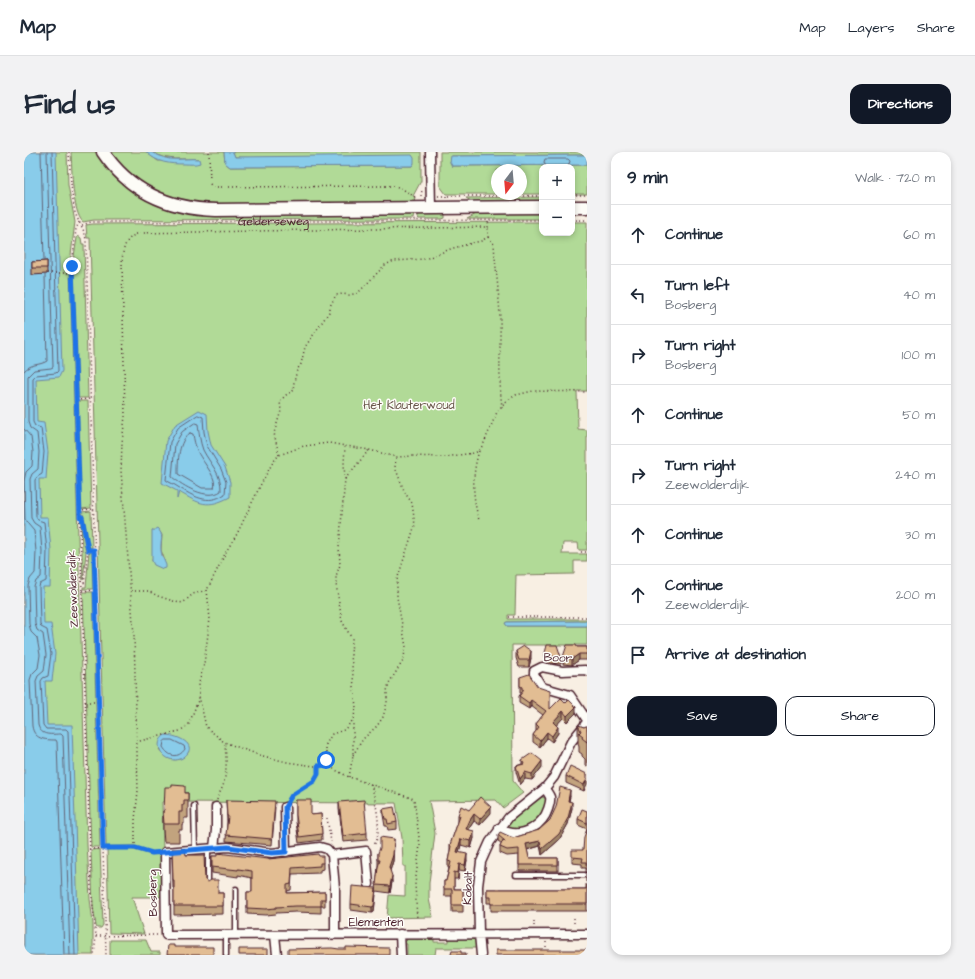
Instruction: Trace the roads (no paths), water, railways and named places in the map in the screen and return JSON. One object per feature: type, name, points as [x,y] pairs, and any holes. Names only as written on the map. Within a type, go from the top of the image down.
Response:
[{"type":"street","name":"Gelderseweg","points":[[103,152],[118,171],[144,192],[175,205],[186,207],[216,210],[539,207]]},
{"type":"street","points":[[430,152],[431,209]]},
{"type":"street","points":[[575,207],[587,207]]},
{"type":"street","name":"Boor","points":[[587,671],[562,671],[542,667],[534,671],[534,674],[542,687],[570,695],[587,721]]},
{"type":"street","name":"Kobalt","points":[[481,955],[478,886],[481,862],[490,842],[499,828],[509,817],[545,788],[554,777],[570,742],[587,721]]},
{"type":"street","points":[[499,828],[508,832],[526,832],[542,821],[550,804],[550,797],[545,788]]},
{"type":"street","points":[[211,848],[216,830],[216,807]]},
{"type":"street","points":[[285,807],[286,852]]},
{"type":"street","points":[[195,849],[228,847],[272,853],[320,847],[327,849],[332,855],[335,888],[335,934]]},
{"type":"street","name":"Bosberg","points":[[166,935],[165,852],[195,849]]},
{"type":"street","points":[[332,855],[366,851],[369,884]]},
{"type":"street","points":[[274,934],[277,955]]},
{"type":"street","points":[[400,934],[400,955]]},
{"type":"street","name":"Elementen","points":[[166,935],[587,934]]},
{"type":"lane","points":[[194,806],[195,849]]},
{"type":"lane","points":[[208,886],[211,848]]},
{"type":"lane","points":[[516,875],[587,875]]},
{"type":"lane","points":[[236,889],[236,934]]},
{"type":"lane","points":[[226,935],[226,955]]},
{"type":"water","points":[[24,152],[56,152],[62,371],[59,377],[36,379],[37,422],[44,423],[48,452],[46,479],[39,479],[40,517],[48,517],[51,550],[50,587],[43,587],[44,624],[51,624],[55,654],[52,681],[45,681],[47,725],[72,725],[79,955],[24,955]]},
{"type":"water","points":[[146,152],[170,159],[199,159],[200,163],[179,164],[159,161]]},
{"type":"water","points":[[224,152],[233,152],[235,157],[412,155],[414,158],[414,163],[412,166],[230,167],[225,163]]},
{"type":"water","points":[[587,155],[587,165],[491,164],[491,166],[452,166],[450,162],[451,156]]},
{"type":"water","points":[[199,410],[207,414],[211,445],[225,467],[230,482],[230,497],[222,501],[209,504],[204,504],[193,500],[179,492],[177,499],[177,491],[162,483],[166,441],[175,425]]},
{"type":"water","points":[[157,528],[162,536],[161,552],[166,565],[166,568],[163,569],[154,565],[152,561],[152,531]]},
{"type":"water","points":[[587,621],[587,626],[507,626],[505,623],[507,622]]},
{"type":"water","points":[[165,735],[170,735],[185,741],[188,744],[188,752],[184,757],[178,760],[172,760],[163,754],[159,745]]},
{"type":"park label","name":"Het Klauterwoud","points":[[409,405]]}]
